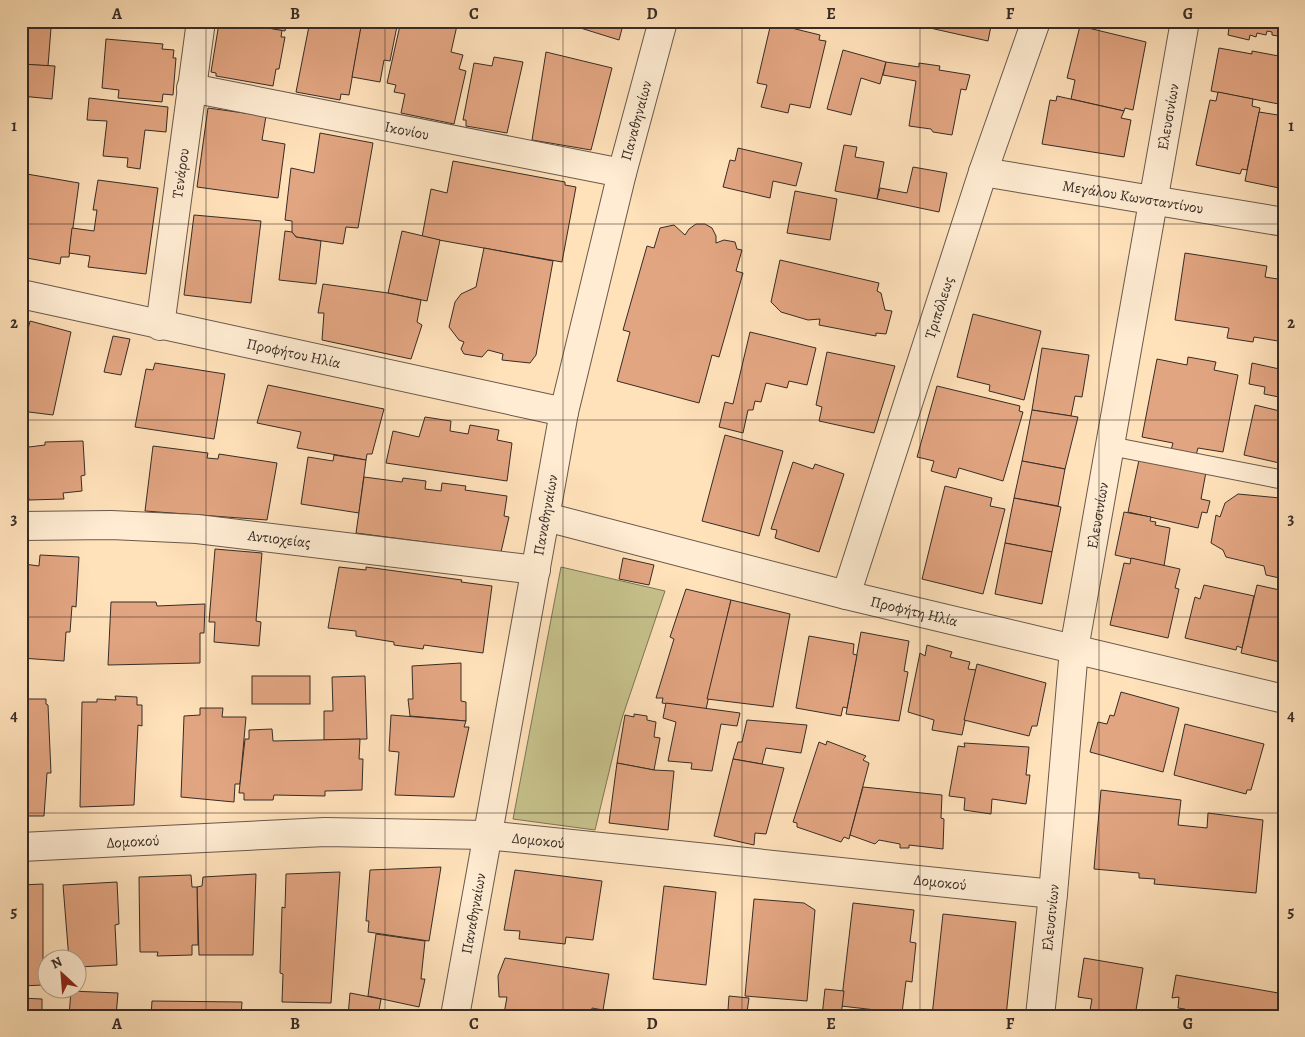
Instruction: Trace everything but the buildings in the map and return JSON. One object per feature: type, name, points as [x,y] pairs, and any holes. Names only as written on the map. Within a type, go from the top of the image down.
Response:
[{"type":"street","name":"Τενάρου","points":[[160,326],[190,88],[201,21]]},
{"type":"street","name":"Παναθηναίων","points":[[454,1016],[564,412],[622,173],[663,21]]},
{"type":"street","name":"Τριπόλεως","points":[[846,595],[983,172],[1036,21]]},
{"type":"street","name":"Ελευσινίων","points":[[1040,1016],[1053,894],[1074,649],[1185,21]]},
{"type":"street","name":"Ικονίου","points":[[190,88],[622,173]]},
{"type":"street","name":"Μεγάλου Κωνσταντίνου","points":[[983,172],[1153,202],[1284,222]]},
{"type":"street","name":"Προφήτου Ηλία","points":[[21,294],[160,326],[564,412]]},
{"type":"street","name":"Προφήτη Ηλία","points":[[546,517],[846,595],[1284,699]]},
{"type":"street","name":"Αντιοχείας","points":[[21,526],[112,526],[197,529],[536,570]]},
{"type":"street","name":"Δομοκού","points":[[21,847],[325,832],[486,835],[1053,894]]},
{"type":"lane","points":[[1110,446],[1284,480]]},
{"type":"shaded area","points":[[561,567],[665,591],[622,718],[595,830],[513,819]]}]
